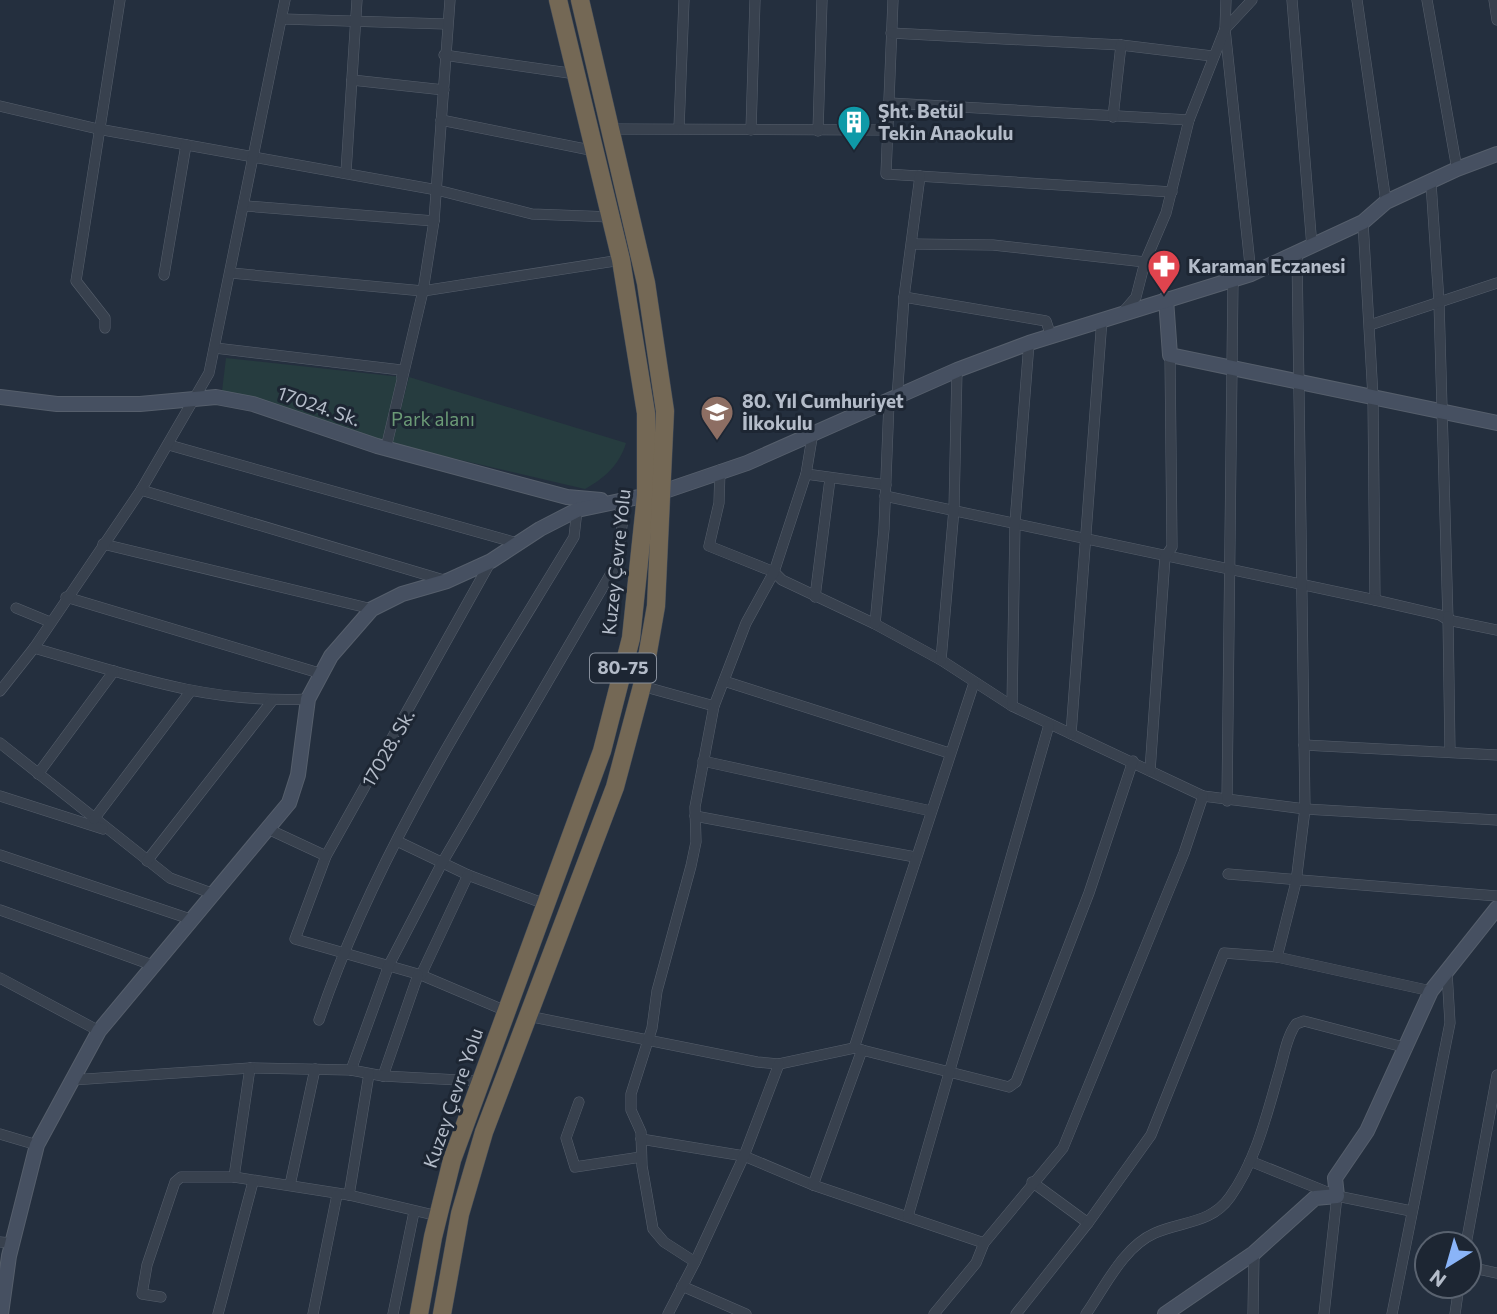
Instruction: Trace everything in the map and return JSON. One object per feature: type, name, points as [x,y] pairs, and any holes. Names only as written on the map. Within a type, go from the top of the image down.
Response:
[{"type":"highway","name":"Kuzey Çevre Yolu","points":[[442,1314],[460,1214],[484,1132],[615,787],[642,687],[656,607],[654,494],[646,413],[621,260],[558,0]]},
{"type":"highway","name":"Kuzey Çevre Yolu","points":[[419,1314],[452,1160],[478,1081],[602,751],[631,638],[654,494],[663,398],[646,283],[580,0]]},
{"type":"street","points":[[105,328],[105,318],[76,281],[120,0]]},
{"type":"street","points":[[0,691],[34,648],[66,597],[141,490],[209,373],[246,206],[285,0]]},
{"type":"street","points":[[346,172],[357,0]]},
{"type":"street","points":[[386,448],[423,291],[434,221],[438,190],[446,24],[450,0]]},
{"type":"street","points":[[679,128],[684,0]]},
{"type":"street","points":[[751,130],[755,0]]},
{"type":"street","points":[[818,131],[822,0]]},
{"type":"street","points":[[892,0],[886,174],[1172,192]]},
{"type":"street","points":[[1226,0],[1225,29],[1251,274]]},
{"type":"street","points":[[1124,312],[1136,297],[1145,262],[1172,192],[1189,120],[1212,56],[1225,29],[1252,0]]},
{"type":"street","points":[[1292,0],[1312,247]]},
{"type":"street","points":[[1357,0],[1387,202]]},
{"type":"street","points":[[1427,0],[1457,169]]},
{"type":"street","points":[[1494,0],[1497,20]]},
{"type":"street","points":[[283,19],[356,19],[446,24]]},
{"type":"street","points":[[891,33],[1121,45],[1212,56]]},
{"type":"street","points":[[1113,117],[1121,45]]},
{"type":"street","points":[[444,55],[576,74]]},
{"type":"street","points":[[352,80],[444,90]]},
{"type":"street","points":[[890,103],[1189,120]]},
{"type":"street","points":[[0,106],[98,129],[438,190],[532,214],[611,217]]},
{"type":"street","points":[[441,120],[596,151]]},
{"type":"street","points":[[610,129],[887,130]]},
{"type":"street","points":[[164,275],[186,145]]},
{"type":"street","points":[[1,1305],[6,1243],[37,1145],[99,1031],[211,893],[289,803],[298,775],[308,699],[319,673],[372,609],[402,594],[447,581],[491,561],[517,543],[577,510],[654,494],[747,463],[957,370],[1029,342],[1251,274],[1363,222],[1387,202],[1457,169],[1497,158]]},
{"type":"street","points":[[876,624],[893,400],[920,176]]},
{"type":"street","points":[[1431,183],[1443,412],[1450,752]]},
{"type":"street","points":[[246,206],[434,221]]},
{"type":"street","points":[[1363,222],[1373,397],[1375,600]]},
{"type":"street","points":[[912,244],[993,246],[1145,262]]},
{"type":"street","points":[[1276,957],[1296,882],[1305,809],[1297,254]]},
{"type":"street","points":[[231,273],[423,291],[621,260]]},
{"type":"street","points":[[1227,801],[1233,280]]},
{"type":"street","points":[[1370,325],[1497,283]]},
{"type":"street","points":[[904,297],[1046,321],[1051,336]]},
{"type":"street","points":[[1150,771],[1166,557],[1172,547],[1167,299]]},
{"type":"street","points":[[1070,734],[1102,319]]},
{"type":"street","points":[[1012,706],[1015,523],[1029,342]]},
{"type":"street","points":[[215,348],[401,370],[402,377]]},
{"type":"street","points":[[1170,355],[1497,423]]},
{"type":"street","points":[[941,660],[954,509],[957,370]]},
{"type":"street","name":"17024. Sk.","points":[[0,397],[57,404],[193,401],[216,397],[253,404],[386,448],[567,496],[619,503]]},
{"type":"street","points":[[695,1262],[664,1242],[653,1229],[641,1157],[641,1139],[631,1110],[631,1094],[648,1041],[666,955],[693,854],[695,816],[714,706],[746,623],[774,572],[806,474],[813,432]]},
{"type":"street","points":[[169,445],[517,543]]},
{"type":"street","points":[[720,470],[719,503],[709,546],[774,572],[782,580],[814,597],[876,624],[941,660],[1012,706],[1049,725],[1133,761],[1203,796],[1305,809],[1497,820]]},
{"type":"street","points":[[806,474],[885,490],[954,509],[1166,557],[1375,600],[1497,630]]},
{"type":"street","points":[[814,597],[830,479]]},
{"type":"street","points":[[141,490],[447,581]]},
{"type":"street","points":[[351,1070],[389,965],[442,863],[617,563],[623,518],[619,503]]},
{"type":"street","points":[[319,1020],[342,952],[397,841],[574,537],[577,510]]},
{"type":"street","points":[[103,544],[372,609]]},
{"type":"street","name":"17028. Sk.","points":[[342,952],[295,939],[326,856],[491,561]]},
{"type":"street","points":[[66,597],[319,673]]},
{"type":"street","points":[[16,608],[50,622]]},
{"type":"street","points":[[34,648],[190,692],[272,701],[308,699]]},
{"type":"street","points":[[38,774],[114,671]]},
{"type":"street","points":[[724,681],[949,752]]},
{"type":"street","points":[[813,1185],[858,1049],[915,858],[974,683]]},
{"type":"street","points":[[642,687],[714,706]]},
{"type":"street","points":[[94,819],[190,692]]},
{"type":"street","points":[[147,861],[272,701]]},
{"type":"street","points":[[908,1216],[1049,725]]},
{"type":"street","points":[[0,743],[107,831],[170,878],[211,893]]},
{"type":"street","points":[[1304,745],[1497,755]]},
{"type":"street","points":[[703,761],[931,811]]},
{"type":"street","points":[[528,1016],[779,1064],[858,1049],[1009,1087],[1016,1082],[1089,894],[1133,761]]},
{"type":"street","points":[[0,796],[107,831]]},
{"type":"street","points":[[934,1314],[976,1263],[984,1243],[1032,1182],[1063,1149],[1184,853],[1203,796]]},
{"type":"street","points":[[695,816],[915,858]]},
{"type":"street","points":[[268,829],[326,856]]},
{"type":"street","points":[[397,841],[468,875],[545,904]]},
{"type":"street","points":[[0,855],[190,919]]},
{"type":"street","points":[[1228,874],[1296,882],[1497,896]]},
{"type":"street","points":[[383,1076],[420,975],[468,875]]},
{"type":"street","points":[[1324,1314],[1337,1196],[1335,1178],[1367,1131],[1407,1048],[1431,990],[1497,908]]},
{"type":"street","points":[[0,911],[152,965]]},
{"type":"street","points":[[342,952],[420,975],[506,1011]]},
{"type":"street","points":[[1016,1314],[1088,1223],[1151,1135],[1224,953],[1276,957],[1431,990]]},
{"type":"street","points":[[1392,1314],[1450,1023],[1447,972]]},
{"type":"street","points":[[0,978],[99,1031]]},
{"type":"street","points":[[1086,1314],[1123,1261],[1139,1244],[1155,1233],[1197,1222],[1221,1209],[1244,1176],[1296,1024],[1304,1021],[1407,1048]]},
{"type":"street","points":[[668,1314],[744,1157],[779,1064]]},
{"type":"street","points":[[72,1080],[250,1068],[351,1070],[383,1076],[478,1081]]},
{"type":"street","points":[[234,1177],[250,1068]]},
{"type":"street","points":[[290,1185],[315,1069]]},
{"type":"street","points":[[349,1195],[369,1074]]},
{"type":"street","points":[[1469,1230],[1497,1075]]},
{"type":"street","points":[[579,1102],[566,1138],[575,1167],[641,1157]]},
{"type":"street","points":[[0,1134],[37,1145]]},
{"type":"street","points":[[641,1139],[744,1157],[813,1185],[984,1243]]},
{"type":"street","points":[[1250,1161],[1337,1196],[1411,1211]]},
{"type":"street","points":[[161,1297],[142,1294],[147,1265],[175,1182],[181,1177],[234,1177],[253,1182],[290,1185],[349,1195],[438,1216]]},
{"type":"street","points":[[218,1314],[253,1182]]},
{"type":"street","points":[[1032,1182],[1088,1223]]},
{"type":"street","points":[[313,1314],[337,1195]]},
{"type":"street","points":[[1165,1314],[1254,1253],[1315,1198],[1337,1196]]},
{"type":"street","points":[[393,1314],[414,1212]]},
{"type":"street","points":[[1253,1314],[1254,1253]]},
{"type":"street","points":[[682,1286],[746,1314]]},
{"type":"green space","points":[[226,358],[401,377],[384,441],[222,391]]},
{"type":"green space","name":"Park alanı","points":[[409,377],[626,443],[610,471],[585,489],[392,444]]},
{"type":"place","name":"Şht. Betül Tekin Anaokulu","points":[[854,152]]},
{"type":"place","name":"Karaman Eczanesi","points":[[1164,296]]},
{"type":"place","name":"80. Yıl Cumhuriyet İlkokulu","points":[[717,442]]}]
